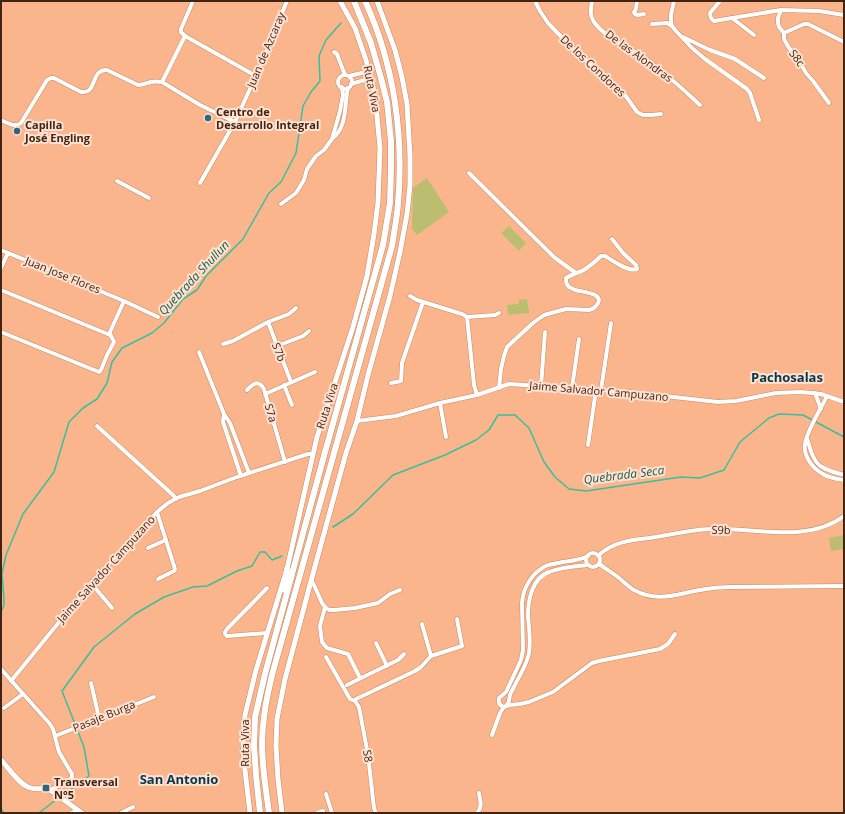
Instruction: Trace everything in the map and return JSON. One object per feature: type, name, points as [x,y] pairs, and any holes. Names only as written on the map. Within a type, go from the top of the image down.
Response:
[{"type":"highway","name":"Ruta Viva","points":[[260,813],[254,746],[255,717],[283,605],[383,245],[390,203],[391,141],[387,102],[371,43],[354,1]]},
{"type":"highway","name":"Ruta Viva","points":[[269,813],[262,746],[263,718],[272,675],[392,246],[398,205],[400,169],[395,100],[380,40],[365,1]]},
{"type":"highway","points":[[283,605],[286,569]]},
{"type":"main road","name":"Ruta Viva","points":[[250,813],[243,744],[245,715],[256,670],[286,569],[317,438],[355,320],[367,276],[378,202],[380,148],[375,95],[368,67],[355,28],[340,1]]},
{"type":"main road","points":[[282,813],[276,746],[277,719],[285,679],[346,453],[357,421],[390,296],[407,214],[410,185],[410,156],[407,104],[395,50],[377,1]]},
{"type":"main road","points":[[1,760],[27,787],[32,789],[46,788],[80,811]]},
{"type":"street","points":[[162,82],[183,34],[181,29],[193,1]]},
{"type":"street","name":"Juan de Azcaray","points":[[200,183],[219,155],[235,122],[264,60],[287,1]]},
{"type":"street","name":"De los Condores","points":[[535,1],[548,23],[572,48],[625,95],[637,112],[643,115],[661,114]]},
{"type":"street","name":"De las Alondras","points":[[592,1],[592,19],[598,26],[610,37],[659,68],[700,105]]},
{"type":"street","points":[[637,1],[634,12],[635,14],[644,14]]},
{"type":"street","points":[[672,26],[671,15],[674,1]]},
{"type":"street","points":[[720,1],[710,13],[710,17],[714,21],[781,10],[819,11],[844,15]]},
{"type":"street","name":"S8c","points":[[781,10],[778,23],[779,27],[784,33],[784,40],[796,55],[806,73],[829,103]]},
{"type":"street","points":[[732,18],[754,35]]},
{"type":"street","points":[[652,24],[666,23],[672,26],[680,36],[705,59],[747,89],[750,93],[759,120]]},
{"type":"street","points":[[784,33],[804,24],[808,24],[844,42]]},
{"type":"street","points":[[183,34],[256,76]]},
{"type":"street","points":[[680,36],[710,50],[736,59],[764,78]]},
{"type":"street","points":[[334,52],[337,54],[347,76],[351,79],[351,84]]},
{"type":"street","points":[[259,58],[264,60]]},
{"type":"street","points":[[332,139],[340,112],[343,95],[342,88],[339,84],[339,79],[342,76],[366,72],[368,67]]},
{"type":"street","points":[[1,120],[15,126],[21,123],[47,80],[51,78],[54,78],[81,92],[86,92],[89,90],[99,72],[102,70],[107,70],[138,85],[143,85],[150,82],[162,82],[200,105],[235,122]]},
{"type":"street","points":[[281,204],[296,193],[304,180],[307,169],[316,156],[324,150],[337,135],[342,126],[345,114],[346,95],[351,84],[368,79],[372,83]]},
{"type":"street","points":[[342,88],[348,88]]},
{"type":"street","points":[[469,173],[555,258],[576,273]]},
{"type":"street","points":[[116,180],[149,198]]},
{"type":"street","points":[[499,388],[501,369],[507,347],[533,323],[544,314],[566,309],[589,310],[596,306],[598,298],[593,294],[574,290],[566,283],[566,278],[583,270],[601,256],[605,256],[628,269],[637,269],[612,239]]},
{"type":"street","name":"Juan Jose Flores","points":[[1,250],[124,301],[158,317]]},
{"type":"street","points":[[1,268],[8,253]]},
{"type":"street","points":[[1,290],[110,335],[114,342],[99,372],[1,332]]},
{"type":"street","points":[[410,296],[417,300],[462,314],[467,317],[495,315],[499,313]]},
{"type":"street","points":[[110,335],[124,301]]},
{"type":"street","points":[[391,383],[401,381],[402,363],[423,302]]},
{"type":"street","points":[[223,344],[233,341],[268,322],[289,314],[296,308]]},
{"type":"street","points":[[467,317],[474,384],[477,395]]},
{"type":"street","name":"S7b","points":[[268,322],[291,382]]},
{"type":"street","points":[[588,445],[611,323]]},
{"type":"street","points":[[277,346],[303,336],[309,331]]},
{"type":"street","points":[[541,386],[545,332]]},
{"type":"street","points":[[572,388],[580,340]]},
{"type":"street","points":[[199,352],[249,473]]},
{"type":"street","name":"S7a","points":[[285,462],[265,394],[315,372]]},
{"type":"street","points":[[247,390],[256,383],[259,383],[265,394]]},
{"type":"street","name":"Jaime Salvador Campuzano","points":[[357,421],[396,416],[440,403],[477,395],[509,384],[629,392],[718,402],[736,401],[776,393],[801,392],[828,396],[844,402]]},
{"type":"street","points":[[284,385],[292,405]]},
{"type":"street","points":[[815,393],[820,411]]},
{"type":"street","points":[[828,396],[809,433],[805,450],[811,464],[817,470],[824,475],[844,480]]},
{"type":"street","points":[[440,403],[446,437]]},
{"type":"street","points":[[224,414],[223,422],[241,476]]},
{"type":"street","points":[[97,426],[176,499]]},
{"type":"street","points":[[807,438],[816,461],[821,467],[844,475]]},
{"type":"street","name":"Jaime Salvador Campuzano","points":[[11,681],[91,583],[157,512],[176,499],[249,473],[313,454]]},
{"type":"street","points":[[157,512],[175,570],[158,579]]},
{"type":"street","name":"S9b","points":[[599,555],[616,544],[630,540],[710,529],[779,532],[812,530],[820,528],[844,516]]},
{"type":"street","points":[[148,548],[166,540]]},
{"type":"street","points":[[599,564],[599,555],[592,553],[581,559],[547,566],[532,577],[526,586],[522,597],[522,657],[506,692],[499,698],[501,706],[505,707],[529,702],[552,692],[592,663],[660,650],[668,644],[675,634]]},
{"type":"street","points":[[588,556],[586,560],[588,565]]},
{"type":"street","points":[[492,735],[500,713],[509,702],[510,694],[527,660],[530,642],[529,605],[533,589],[536,584],[543,575],[548,572],[588,565],[595,567],[599,564]]},
{"type":"street","points":[[599,564],[641,594],[662,597],[712,588],[844,586]]},
{"type":"street","points":[[311,581],[322,603],[330,610],[355,608],[378,603],[390,594],[400,590]]},
{"type":"street","points":[[91,583],[112,608]]},
{"type":"street","points":[[267,588],[225,632],[225,634],[227,636],[267,633]]},
{"type":"street","points":[[325,607],[320,626],[322,642],[326,648],[348,654],[360,678]]},
{"type":"street","points":[[355,701],[356,699],[415,671],[431,656],[462,646],[457,620]]},
{"type":"street","points":[[422,624],[431,656]]},
{"type":"street","points":[[376,643],[387,666]]},
{"type":"street","points":[[347,685],[387,666],[398,660],[404,654]]},
{"type":"street","name":"S8","points":[[326,657],[350,699],[355,701],[359,707],[368,755],[374,808],[376,813]]},
{"type":"street","points":[[1,668],[50,724],[59,752],[72,774],[72,777],[68,783],[50,790]]},
{"type":"street","points":[[91,683],[99,718]]},
{"type":"street","points":[[4,708],[23,694]]},
{"type":"street","name":"Pasaje Burga","points":[[55,736],[154,697]]},
{"type":"street","points":[[476,813],[481,804],[479,793]]},
{"type":"street","points":[[326,794],[332,813]]},
{"type":"street","points":[[121,813],[133,807]]},
{"type":"street","points":[[71,813],[80,811]]},
{"type":"street","points":[[317,813],[323,811]]},
{"type":"green space","points":[[427,178],[449,212],[417,235],[412,229],[413,188]]},
{"type":"green space","points":[[509,226],[526,243],[519,251],[501,233]]},
{"type":"green space","points":[[527,299],[529,313],[508,315],[507,305],[519,304],[519,300]]},
{"type":"green space","points":[[844,535],[844,549],[831,551],[829,538]]},
{"type":"waterway","name":"Quebrada Shullun","points":[[1,612],[4,605],[2,574],[6,555],[23,514],[54,472],[69,422],[83,408],[97,399],[107,383],[112,362],[122,348],[152,333],[164,323],[183,299],[197,290],[206,276],[243,239],[269,193],[281,182],[296,153],[303,106],[311,92],[320,81],[319,56],[326,40],[341,23]]},
{"type":"waterway","name":"Quebrada Seca","points":[[333,527],[353,514],[393,475],[445,455],[476,440],[489,430],[498,415],[515,415],[529,428],[544,462],[555,477],[569,489],[586,491],[681,477],[700,478],[724,470],[740,442],[769,418],[779,414],[803,415],[844,437]]},
{"type":"waterway","name":"Quebrada Seca","points":[[67,792],[89,776],[84,747],[62,691],[94,647],[135,614],[164,597],[193,587],[207,586],[237,571],[252,566],[260,552],[265,552],[272,560],[282,556]]},
{"type":"waterway","name":"Quebrada Seca","points":[[39,813],[57,799]]},
{"type":"waterway","name":"Quebrada Shullun","points":[[1,809],[4,813]]},
{"type":"place","name":"Centro de Desarrollo Integral","points":[[208,118]]},
{"type":"place","name":"Capilla José Engling","points":[[17,131]]},
{"type":"place","name":"Transversal N°5","points":[[46,788]]},
{"type":"district","name":"Pachosalas","points":[[787,377]]},
{"type":"district","name":"San Antonio","points":[[179,779]]}]
